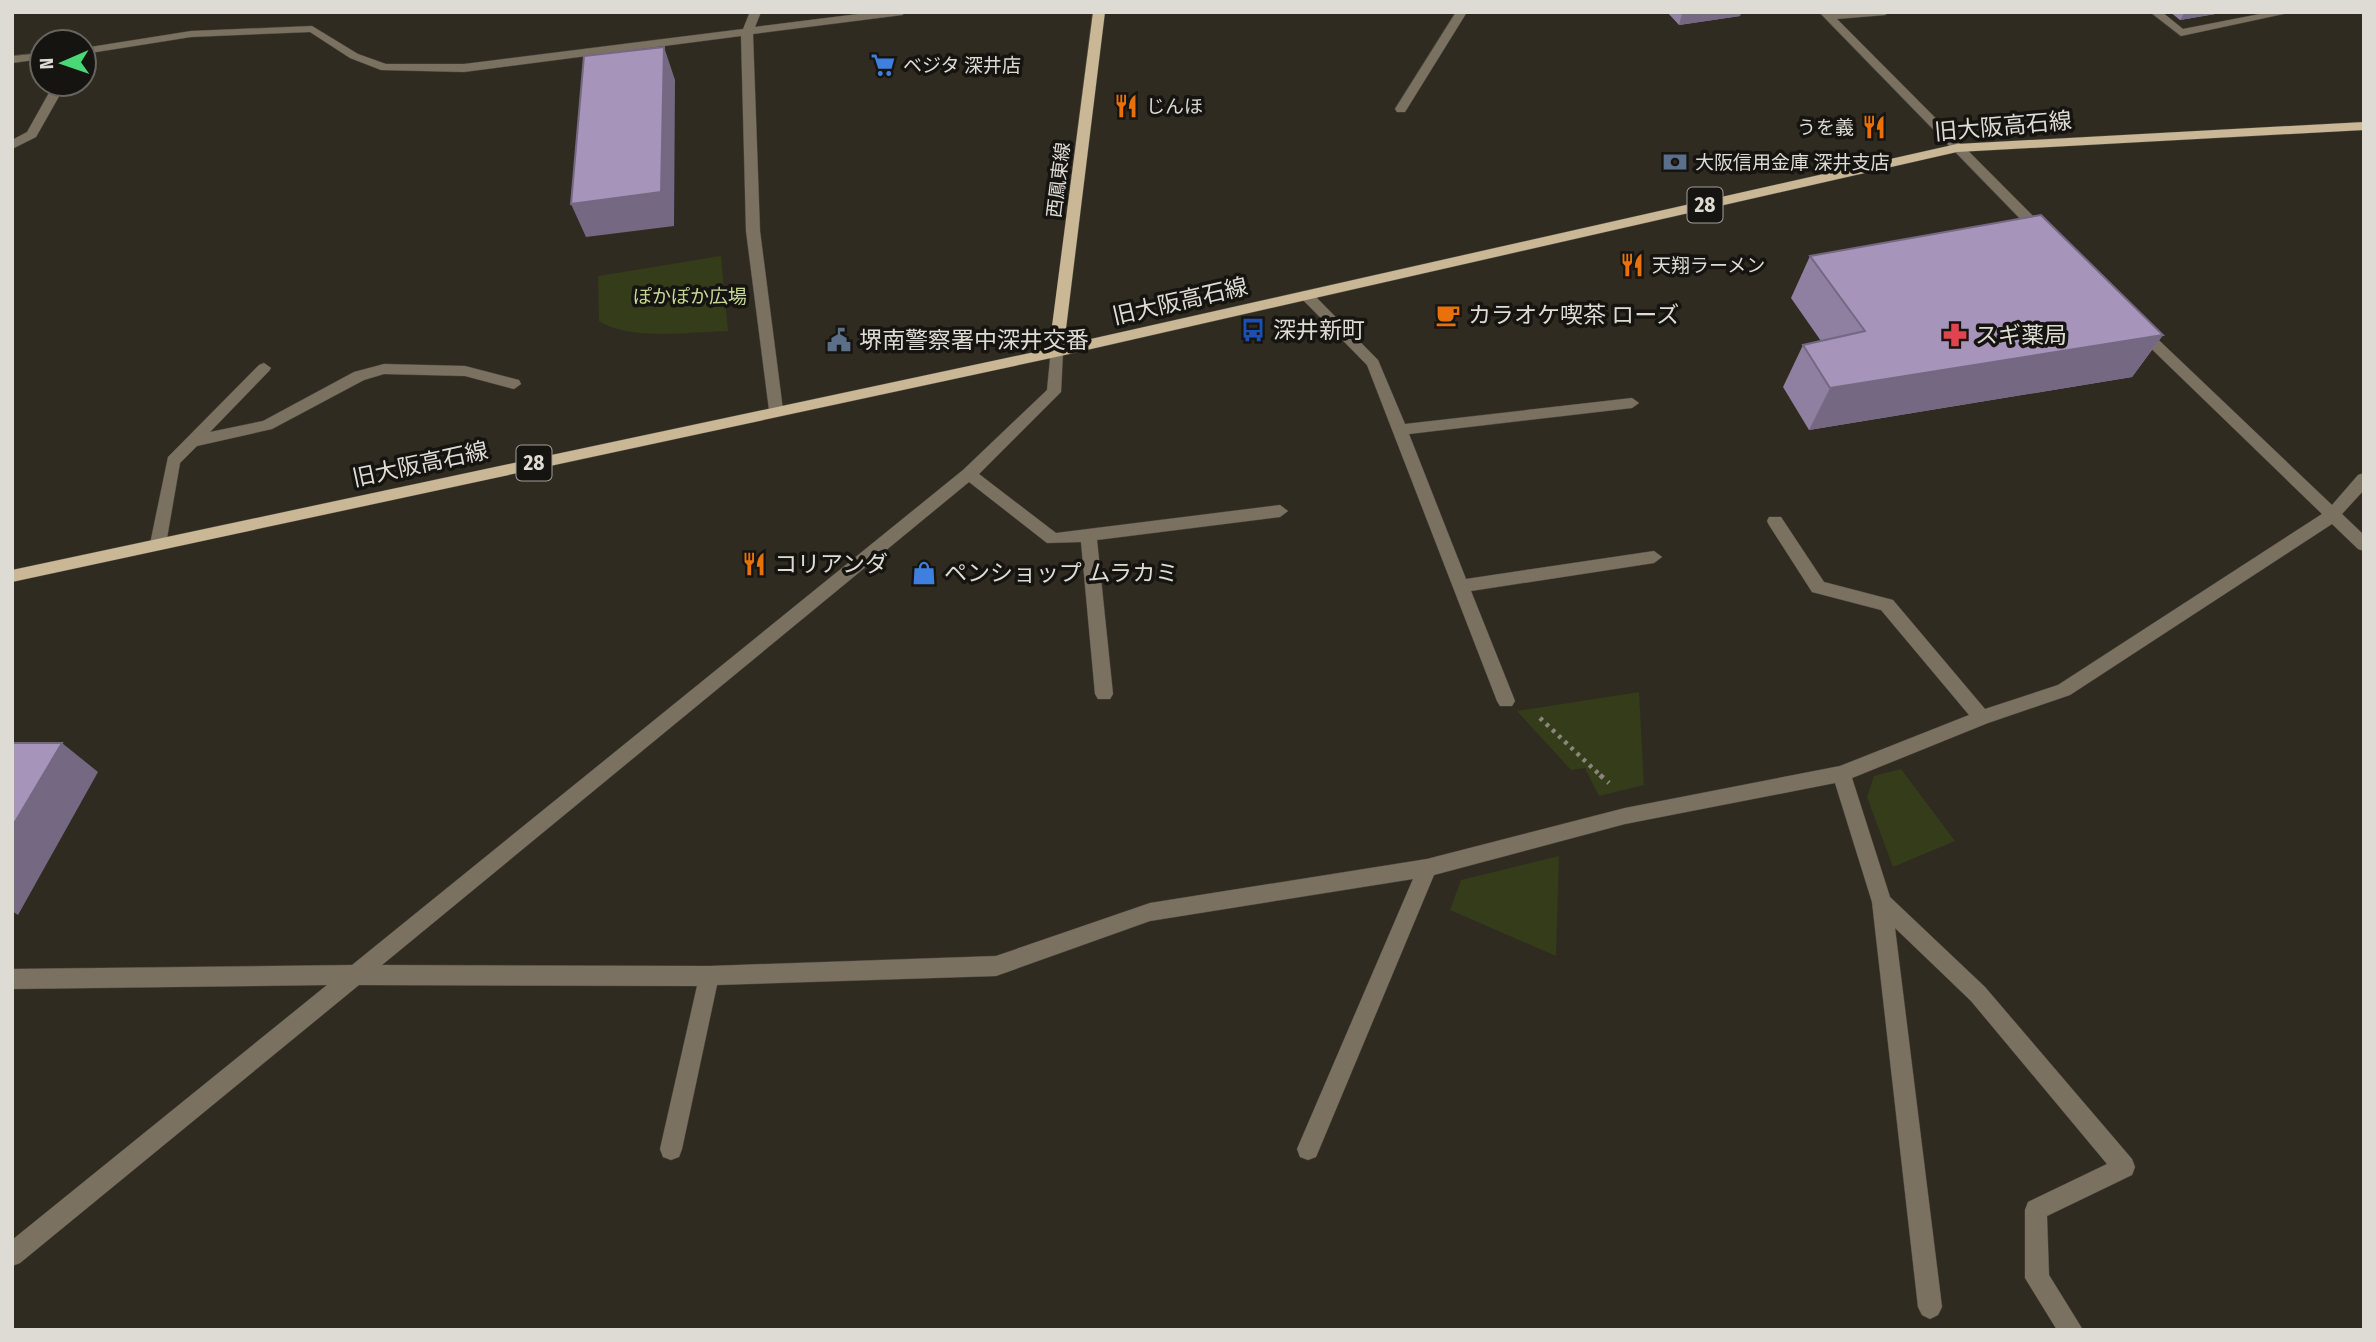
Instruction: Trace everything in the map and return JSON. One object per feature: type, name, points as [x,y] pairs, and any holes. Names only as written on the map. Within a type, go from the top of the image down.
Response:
[{"type":"main road","name":"西鳳東線","points":[[1056,352],[1099,12]]},
{"type":"main road","name":"旧大阪高石線","points":[[12,576],[1056,352],[1957,148],[2364,126]]},
{"type":"street","points":[[312,29],[313,12]]},
{"type":"street","points":[[756,12],[747,32],[753,231],[776,410]]},
{"type":"street","points":[[98,48],[154,38],[312,29],[355,56],[385,68],[464,68],[902,12]]},
{"type":"street","points":[[1401,109],[1462,12]]},
{"type":"street","points":[[1825,14],[1885,12]]},
{"type":"street","points":[[2155,12],[2180,33],[2288,12]]},
{"type":"street","points":[[1825,14],[2054,244]]},
{"type":"street","points":[[13,144],[32,134],[52,98]]},
{"type":"street","points":[[1306,295],[1373,363],[1506,701]]},
{"type":"street","points":[[2131,321],[2364,545]]},
{"type":"street","points":[[12,1255],[970,474],[1054,392],[1056,352]]},
{"type":"street","points":[[158,544],[173,461],[264,368]]},
{"type":"street","points":[[191,442],[267,425],[359,376],[384,369],[465,371],[514,384]]},
{"type":"street","points":[[1398,430],[1632,403]]},
{"type":"street","points":[[970,474],[1053,539],[1280,511]]},
{"type":"street","points":[[12,979],[353,975],[709,976],[996,966],[1150,912],[1427,868],[1625,816],[1841,775],[1982,718],[2064,690],[2331,516],[2364,480]]},
{"type":"street","points":[[1774,521],[1818,587],[1887,605],[1982,718]]},
{"type":"street","points":[[1087,534],[1104,694]]},
{"type":"street","points":[[1460,586],[1654,557]]},
{"type":"street","points":[[1841,775],[1882,902],[1930,1307]]},
{"type":"street","points":[[1308,1149],[1427,868]]},
{"type":"street","points":[[1882,902],[1978,994],[2124,1167],[2036,1210],[2037,1278],[2071,1330]]},
{"type":"street","points":[[671,1149],[709,976]]},
{"type":"path","points":[[1550,731],[1607,779]]},
{"type":"green space","name":"ぽかぽか広場","points":[[721,256],[728,331],[643,333],[611,327],[599,321],[598,276]]},
{"type":"green space","points":[[1639,692],[1644,785],[1599,796],[1585,768],[1571,770],[1517,711]]},
{"type":"green space","points":[[1901,769],[1955,841],[1893,867],[1867,797],[1874,776]]},
{"type":"green space","points":[[1559,856],[1556,956],[1450,910],[1461,880]]},
{"type":"building","points":[[664,47],[661,192],[571,204],[584,56]]},
{"type":"building","points":[[2041,215],[2163,335],[1830,388],[1803,345],[1865,331],[1810,256]]},
{"type":"building","points":[[12,743],[62,743],[12,827]]},
{"type":"place","name":"ベジタ 深井店","points":[[883,65]]},
{"type":"place","name":"じんほ","points":[[1126,106]]},
{"type":"place","name":"うを義","points":[[1874,127]]},
{"type":"place","name":"大阪信用金庫 深井支店","points":[[1675,162]]},
{"type":"place","name":"天翔ラーメン","points":[[1632,265]]},
{"type":"place","name":"カラオケ喫茶 ローズ","points":[[1448,315]]},
{"type":"place","name":"深井新町","points":[[1253,330]]},
{"type":"place","name":"スギ薬局","points":[[1955,335]]},
{"type":"place","name":"堺南警察署中深井交番","points":[[839,340]]},
{"type":"place","name":"コリアンダ","points":[[754,564]]},
{"type":"place","name":"ペンショップ ムラカミ","points":[[924,573]]}]
